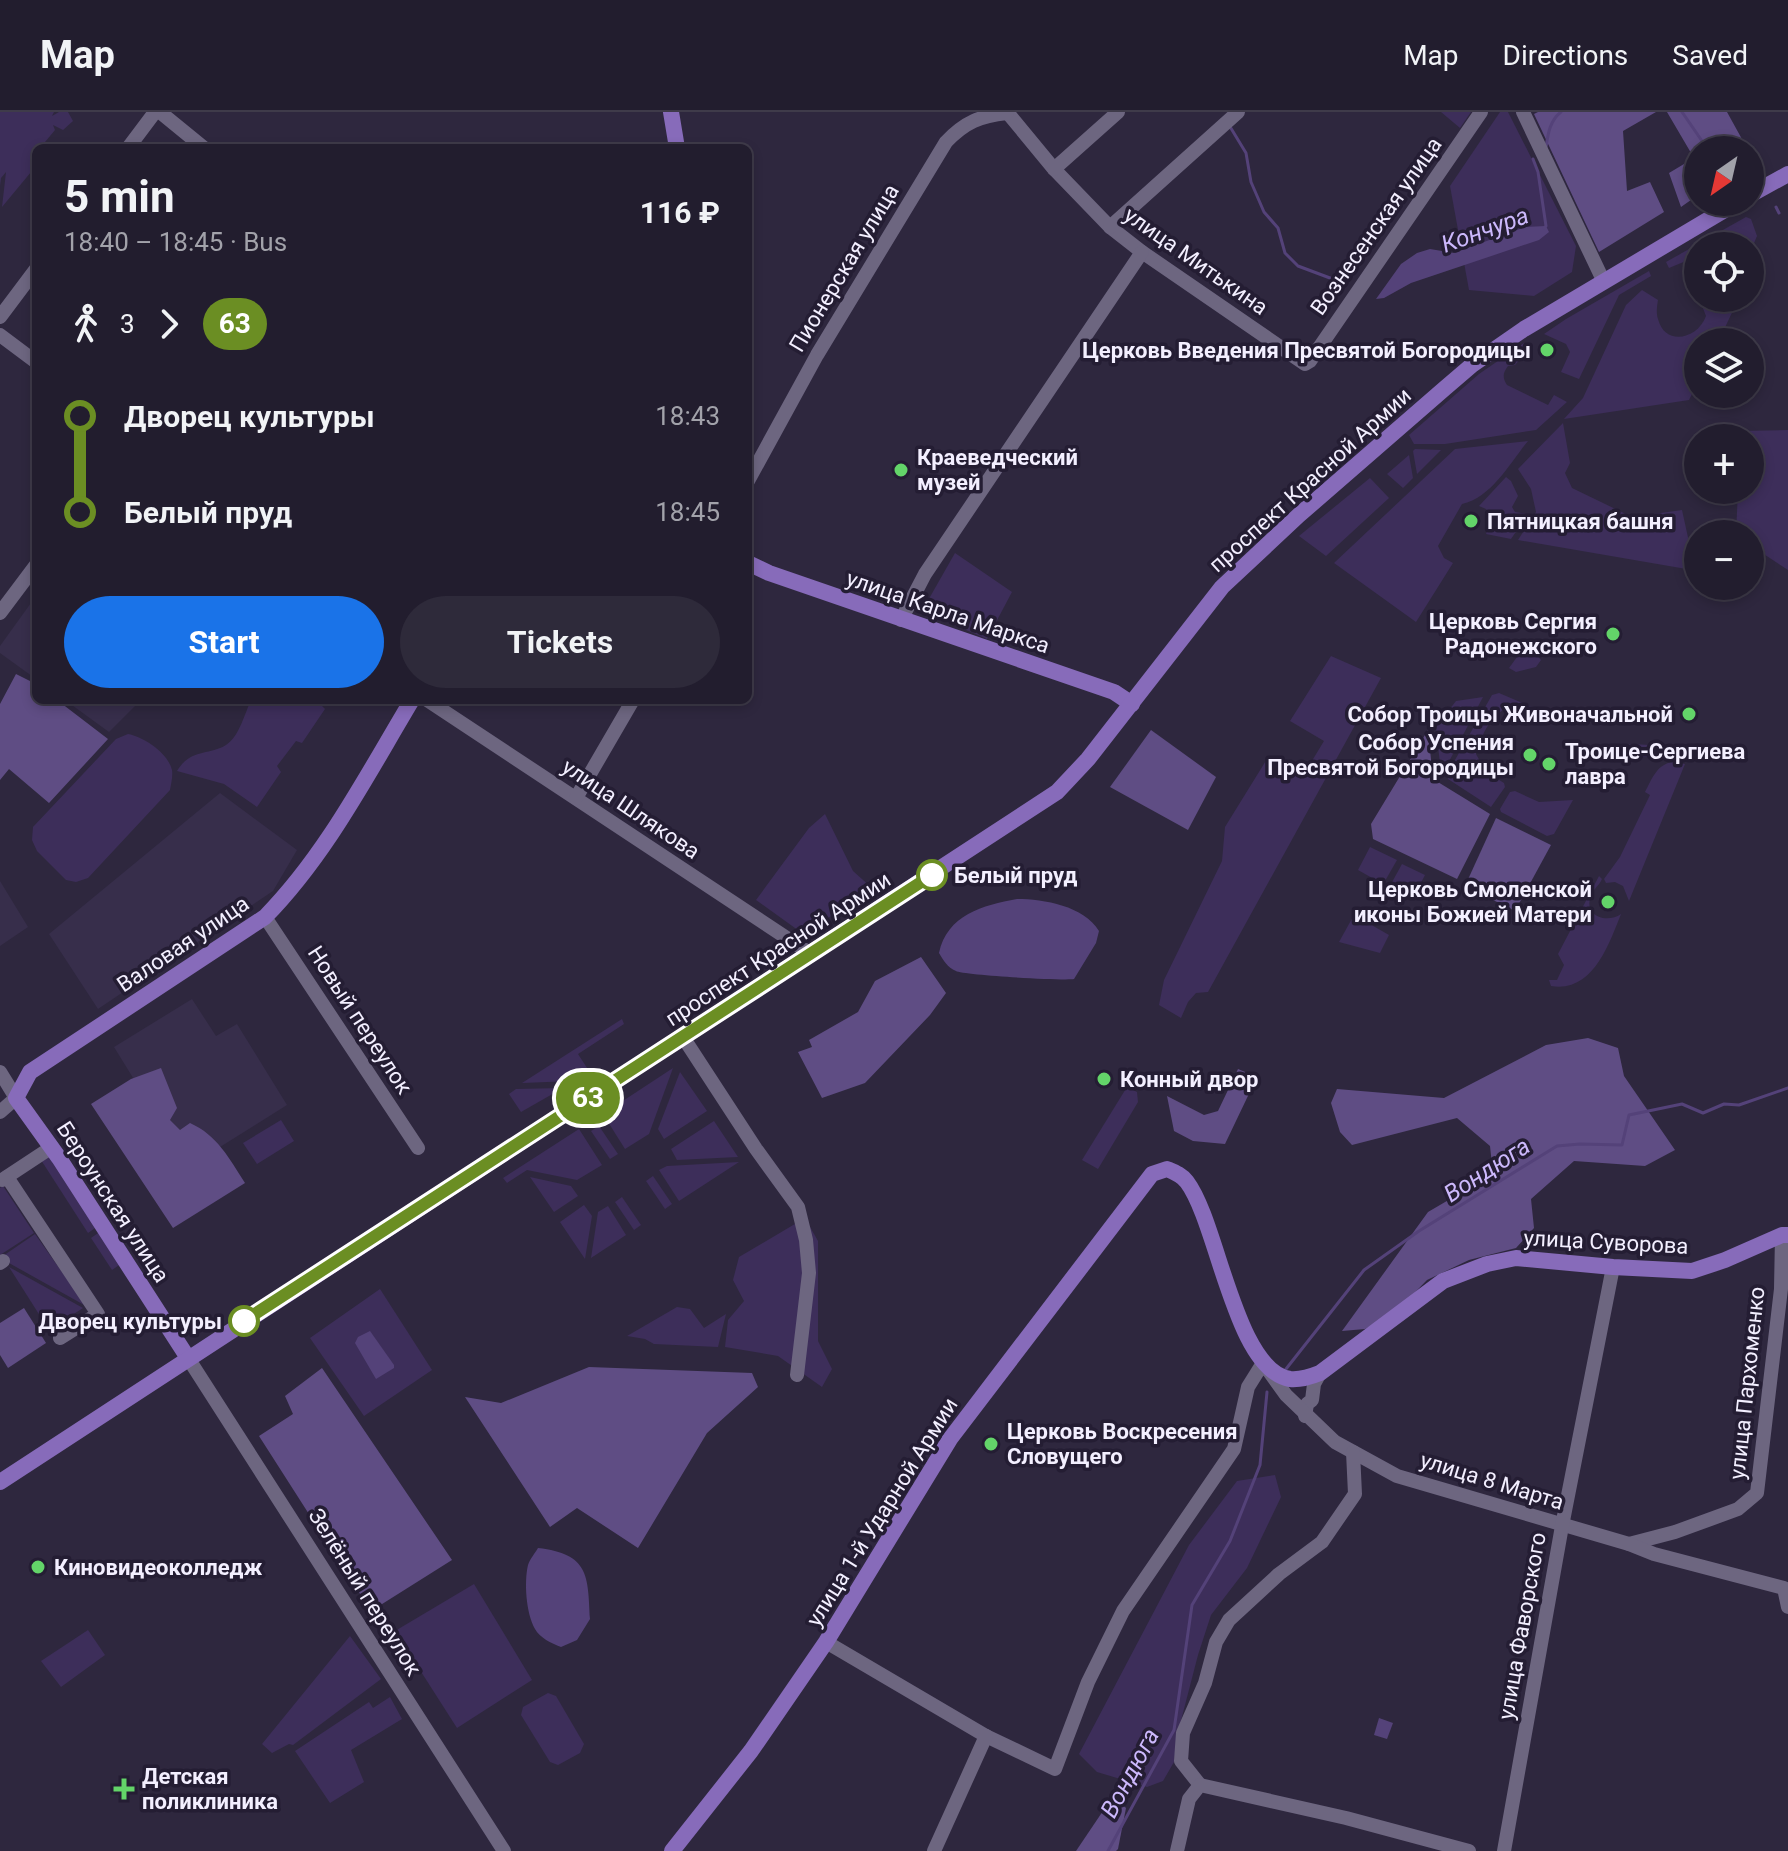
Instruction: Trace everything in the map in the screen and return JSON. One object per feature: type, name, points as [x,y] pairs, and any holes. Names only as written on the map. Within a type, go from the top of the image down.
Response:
[{"type":"main road","points":[[671,112],[676,144]]},
{"type":"main road","points":[[1764,187],[1788,174]]},
{"type":"main road","name":"проспект Красной Армии","points":[[0,1482],[1057,792],[1132,704],[1222,587],[1277,535],[1472,365],[1603,280],[1714,216]]},
{"type":"main road","name":"улица Карла Маркса","points":[[752,565],[901,620],[1114,692],[1132,704]]},
{"type":"main road","name":"Валовая улица","points":[[16,1098],[30,1072],[265,917],[290,892],[314,861],[410,704]]},
{"type":"main road","name":"Бероунская улица","points":[[16,1098],[52,1147],[188,1358]]},
{"type":"main road","name":"улица 8 Марта","points":[[1167,1169],[1188,1183],[1243,1328],[1263,1363]]},
{"type":"main road","name":"улица 1-й Ударной Армии","points":[[672,1851],[751,1751],[826,1642],[950,1439],[1142,1185],[1152,1174],[1167,1169]]},
{"type":"main road","name":"улица Суворова","points":[[1320,1373],[1443,1281],[1461,1273],[1516,1258],[1692,1271],[1785,1235]]},
{"type":"main road","points":[[1263,1363],[1288,1379],[1304,1379],[1320,1373]]},
{"type":"street","points":[[131,144],[157,112],[199,144]]},
{"type":"street","points":[[946,142],[961,112]]},
{"type":"street","name":"Пионерская улица","points":[[752,474],[817,355],[946,142],[973,119],[1007,112]]},
{"type":"street","name":"улица Митькина","points":[[1007,112],[1054,169],[1110,227],[1305,364]]},
{"type":"street","points":[[1054,169],[1118,112]]},
{"type":"street","name":"Вознесенская улица","points":[[1305,364],[1481,112]]},
{"type":"street","points":[[1523,112],[1603,280]]},
{"type":"street","points":[[1110,227],[1237,114]]},
{"type":"street","points":[[901,620],[925,574],[1142,252]]},
{"type":"street","points":[[0,317],[32,274]]},
{"type":"street","points":[[0,335],[32,359]]},
{"type":"street","points":[[0,613],[32,570]]},
{"type":"street","name":"улица Шлякова","points":[[433,704],[811,954]]},
{"type":"street","points":[[576,798],[631,704]]},
{"type":"street","name":"Новый переулок","points":[[265,917],[418,1148]]},
{"type":"street","points":[[683,1037],[798,1207],[806,1240],[809,1273],[797,1375]]},
{"type":"street","name":"Бероунская улица","points":[[0,1072],[16,1098]]},
{"type":"street","name":"Валовая улица","points":[[0,1112],[16,1098]]},
{"type":"street","points":[[52,1147],[3,1179],[98,1314],[60,1338]]},
{"type":"street","name":"улица Пархоменко","points":[[1629,1544],[1675,1532],[1738,1509],[1757,1493],[1785,1235]]},
{"type":"street","name":"улица Фаворского","points":[[1504,1851],[1562,1526],[1613,1267]]},
{"type":"street","name":"Зелёный переулок","points":[[188,1358],[504,1851]]},
{"type":"street","points":[[826,1642],[986,1736],[1055,1769],[1088,1682],[1123,1611],[1234,1449],[1248,1387],[1263,1363]]},
{"type":"street","name":"улица 8 Марта","points":[[1263,1363],[1305,1416],[1335,1442],[1397,1476],[1654,1554],[1784,1588],[1788,1607]]},
{"type":"street","points":[[1305,1416],[1320,1373]]},
{"type":"street","points":[[1353,1452],[1355,1494],[1322,1542],[1279,1574],[1229,1620],[1216,1642],[1205,1683],[1183,1733],[1181,1761],[1200,1785],[1346,1818],[1469,1851]]},
{"type":"street","points":[[934,1851],[986,1736]]},
{"type":"street","points":[[1177,1851],[1189,1799],[1200,1785]]},
{"type":"shaded area","points":[[0,112],[54,112],[52,116],[68,112],[73,121],[63,130],[53,125],[55,130],[43,144],[32,144],[32,171],[2,207],[6,172],[0,186]]},
{"type":"shaded area","points":[[1441,112],[1471,112],[1460,128]]},
{"type":"shaded area","points":[[1500,112],[1508,112],[1576,246],[1572,272],[1534,296],[1469,290],[1450,186]]},
{"type":"shaded area","points":[[1656,112],[1623,131],[1627,191],[1650,182],[1664,212],[1599,252],[1534,114]]},
{"type":"shaded area","points":[[1667,112],[1727,112],[1740,136],[1684,136],[1684,141]]},
{"type":"shaded area","points":[[1684,164],[1684,205],[1681,207],[1669,173]]},
{"type":"shaded area","points":[[1746,217],[1751,219],[1756,232],[1719,232]]},
{"type":"shaded area","points":[[1546,226],[1549,232],[1539,240],[1411,283],[1384,298],[1376,299],[1401,264],[1417,253],[1430,249],[1454,253],[1525,227]]},
{"type":"shaded area","points":[[1684,252],[1684,262],[1669,268],[1666,262]]},
{"type":"shaded area","points":[[1649,271],[1651,276],[1619,295],[1579,379],[1561,372],[1570,352],[1566,344],[1544,334]]},
{"type":"shaded area","points":[[1642,290],[1658,300],[1658,319],[1667,334],[1684,336],[1684,401],[1564,419],[1583,398],[1626,305]]},
{"type":"shaded area","points":[[1704,312],[1732,312],[1725,328],[1698,328],[1706,316]]},
{"type":"shaded area","points":[[1524,343],[1529,349],[1505,371],[1507,385],[1548,405],[1554,395],[1567,402],[1536,430],[1445,444],[1414,444],[1409,435],[1479,374]]},
{"type":"shaded area","points":[[1563,423],[1570,463],[1565,473],[1572,488],[1632,517],[1682,510],[1684,569],[1518,540],[1536,512],[1531,489],[1518,469]]},
{"type":"shaded area","points":[[1764,430],[1788,430],[1788,570],[1764,554],[1764,520],[1737,520],[1737,504],[1764,504]]},
{"type":"shaded area","points":[[1528,441],[1491,487],[1462,504],[1438,546],[1444,558],[1453,563],[1416,622],[1334,563],[1455,449]]},
{"type":"shaded area","points":[[1415,449],[1441,450],[1417,474]]},
{"type":"shaded area","points":[[1409,455],[1413,478],[1403,488],[1387,474]]},
{"type":"shaded area","points":[[1506,477],[1518,496],[1512,507],[1515,512],[1528,514],[1511,539],[1486,534],[1488,529],[1505,524],[1502,511],[1489,515],[1486,509],[1479,506]]},
{"type":"shaded area","points":[[1370,478],[1389,498],[1326,556],[1299,536]]},
{"type":"shaded area","points":[[955,553],[1012,592],[987,639],[922,611]]},
{"type":"shaded area","points":[[32,602],[32,676],[0,653],[0,646]]},
{"type":"shaded area","points":[[1529,645],[1541,660],[1536,667],[1516,672],[1509,668],[1525,646]]},
{"type":"shaded area","points":[[1331,656],[1381,678],[1208,992],[1196,993],[1181,1018],[1159,1005],[1164,980],[1222,861],[1225,827],[1267,759],[1301,779],[1324,741],[1290,721]]},
{"type":"shaded area","points":[[16,674],[32,682],[32,704],[62,704],[108,739],[49,803],[9,769],[0,780],[0,704]]},
{"type":"shaded area","points":[[1499,693],[1541,711],[1539,715],[1512,707],[1497,714],[1486,729],[1476,754],[1486,772],[1504,783],[1505,787],[1491,807],[1448,779],[1447,774],[1492,695]]},
{"type":"shaded area","points":[[1483,697],[1444,771],[1440,764],[1436,727],[1456,701]]},
{"type":"shaded area","points":[[70,704],[137,704],[109,732]]},
{"type":"shaded area","points":[[249,704],[322,704],[325,709],[302,743],[296,741],[277,766],[281,772],[257,807],[224,784],[177,771],[188,759],[226,745],[238,731]]},
{"type":"shaded area","points":[[1151,730],[1216,777],[1188,830],[1110,787]]},
{"type":"shaded area","points":[[1428,730],[1433,779],[1490,814],[1457,879],[1373,839],[1371,824]]},
{"type":"shaded area","points":[[128,734],[148,742],[166,758],[172,770],[170,790],[88,878],[76,882],[66,880],[37,851],[32,840],[33,827],[116,739]]},
{"type":"shaded area","points":[[1630,744],[1651,745],[1653,753],[1648,757],[1627,756],[1624,750]]},
{"type":"shaded area","points":[[1671,762],[1685,764],[1629,901],[1623,886],[1615,882],[1606,883],[1604,879],[1620,857],[1650,795],[1645,792],[1652,778]]},
{"type":"shaded area","points":[[1515,791],[1539,802],[1573,800],[1554,834],[1547,836],[1501,812],[1510,792]]},
{"type":"shaded area","points":[[220,793],[297,850],[273,891],[98,1009],[49,934]]},
{"type":"shaded area","points":[[825,814],[853,871],[872,888],[809,931],[795,928],[756,900],[809,828]]},
{"type":"shaded area","points":[[1496,818],[1551,845],[1515,911],[1465,886]]},
{"type":"shaded area","points":[[1370,847],[1397,860],[1381,883],[1358,870]]},
{"type":"shaded area","points":[[1402,864],[1425,875],[1412,900],[1391,889]]},
{"type":"shaded area","points":[[1599,876],[1602,879],[1592,894],[1590,909],[1603,918],[1621,914],[1611,939],[1597,964],[1578,982],[1551,986],[1549,980],[1557,980],[1564,965],[1558,954]]},
{"type":"shaded area","points":[[0,881],[28,927],[0,946]]},
{"type":"shaded area","name":"Белый пруд","points":[[1017,899],[1039,900],[1074,910],[1084,915],[1099,931],[1096,943],[1074,979],[962,973],[944,961],[939,953],[943,940],[958,921],[979,909]]},
{"type":"shaded area","points":[[1354,915],[1389,935],[1380,953],[1339,942]]},
{"type":"shaded area","points":[[921,957],[946,993],[930,1015],[865,1083],[822,1098],[798,1052],[812,1047],[809,1040],[858,1012],[875,981]]},
{"type":"shaded area","points":[[192,999],[216,1036],[237,1024],[287,1105],[188,1167],[114,1047]]},
{"type":"shaded area","points":[[622,1019],[624,1024],[578,1054],[589,1071],[573,1081],[522,1083]]},
{"type":"shaded area","points":[[1588,1038],[1618,1048],[1624,1076],[1675,1150],[1645,1166],[1574,1161],[1531,1199],[1534,1228],[1516,1248],[1469,1260],[1427,1280],[1395,1313],[1365,1329],[1342,1331],[1428,1212],[1493,1174],[1490,1146],[1457,1118],[1352,1145],[1340,1132],[1331,1103],[1337,1089],[1444,1098],[1546,1045]]},
{"type":"shaded area","points":[[161,1068],[177,1108],[170,1120],[180,1130],[190,1123],[208,1134],[222,1148],[245,1183],[173,1228],[91,1104],[131,1079]]},
{"type":"shaded area","points":[[673,1068],[649,1134],[625,1149],[603,1114]]},
{"type":"shaded area","points":[[1238,1069],[1257,1077],[1225,1144],[1193,1141],[1174,1131],[1167,1096],[1204,1115],[1218,1111]]},
{"type":"shaded area","points":[[680,1072],[707,1111],[664,1139],[658,1129]]},
{"type":"shaded area","points":[[1127,1087],[1137,1092],[1138,1102],[1098,1169],[1082,1160]]},
{"type":"shaded area","points":[[563,1088],[521,1112],[509,1094],[516,1089]]},
{"type":"shaded area","points":[[281,1120],[294,1141],[257,1164],[243,1143]]},
{"type":"shaded area","points":[[714,1121],[738,1157],[677,1160],[671,1149]]},
{"type":"shaded area","points":[[599,1126],[618,1154],[610,1159],[591,1131]]},
{"type":"shaded area","points":[[579,1129],[602,1165],[577,1180],[527,1170],[507,1183],[503,1178]]},
{"type":"shaded area","points":[[50,1154],[98,1226],[88,1233],[41,1160]]},
{"type":"shaded area","points":[[739,1162],[679,1201],[659,1170],[667,1166]]},
{"type":"shaded area","points":[[653,1176],[672,1204],[665,1209],[646,1181]]},
{"type":"shaded area","points":[[530,1177],[571,1186],[578,1196],[554,1212]]},
{"type":"shaded area","points":[[3,1186],[34,1233],[0,1255],[0,1188]]},
{"type":"shaded area","points":[[622,1197],[641,1225],[634,1230],[615,1202]]},
{"type":"shaded area","points":[[584,1205],[592,1216],[585,1259],[560,1222]]},
{"type":"shaded area","points":[[608,1206],[626,1235],[591,1258],[598,1212]]},
{"type":"shaded area","points":[[805,1218],[818,1241],[818,1341],[832,1369],[822,1387],[778,1356],[725,1347],[728,1320],[744,1301],[733,1280],[739,1257]]},
{"type":"shaded area","points":[[101,1231],[122,1263],[112,1270],[91,1238]]},
{"type":"shaded area","points":[[35,1234],[86,1306],[0,1258]]},
{"type":"shaded area","points":[[9,1267],[83,1308],[49,1330]]},
{"type":"shaded area","points":[[380,1289],[432,1370],[364,1416],[310,1338]]},
{"type":"shaded area","points":[[677,1307],[690,1309],[704,1328],[726,1314],[718,1347],[654,1344],[627,1336]]},
{"type":"shaded area","points":[[24,1308],[46,1343],[8,1368],[0,1355],[0,1323]]},
{"type":"shaded area","points":[[370,1331],[394,1365],[376,1379],[355,1343],[358,1337]]},
{"type":"shaded area","points":[[589,1367],[752,1373],[758,1387],[707,1433],[638,1548],[577,1508],[550,1527],[465,1397],[501,1403]]},
{"type":"shaded area","points":[[322,1368],[452,1560],[371,1611],[259,1436],[293,1414],[285,1396]]},
{"type":"shaded area","points":[[1275,1475],[1281,1497],[1247,1568],[1211,1615],[1178,1732],[1174,1762],[1163,1781],[1147,1787],[1097,1772],[1079,1754],[1189,1545],[1237,1481]]},
{"type":"shaded area","points":[[538,1548],[567,1555],[582,1569],[586,1579],[590,1619],[577,1640],[561,1647],[540,1635],[530,1615],[527,1572]]},
{"type":"shaded area","points":[[474,1584],[532,1680],[457,1728],[395,1631]]},
{"type":"shaded area","points":[[88,1630],[105,1655],[61,1687],[41,1661]]},
{"type":"shaded area","points":[[350,1636],[381,1679],[293,1745],[272,1753],[262,1744]]},
{"type":"shaded area","points":[[548,1693],[556,1696],[584,1744],[580,1753],[558,1765],[550,1762],[521,1715],[523,1707]]},
{"type":"shaded area","points":[[390,1697],[402,1719],[351,1750],[364,1782],[330,1803],[295,1751],[369,1702],[373,1708]]},
{"type":"shaded area","points":[[1379,1718],[1393,1723],[1387,1739],[1374,1735]]},
{"type":"shaded area","points":[[1115,1798],[1126,1808],[1118,1849],[1076,1851],[1107,1805]]},
{"type":"waterway","name":"Кончура","points":[[1546,147],[1552,123],[1561,112]]},
{"type":"waterway","name":"Кончура","points":[[1682,112],[1699,136]]},
{"type":"waterway","name":"Кончура","points":[[1229,125],[1246,153],[1251,182],[1264,212],[1278,228],[1285,253],[1298,266],[1338,281]]},
{"type":"waterway","name":"Кончура","points":[[1533,159],[1538,172],[1544,228]]},
{"type":"waterway","name":"Кончура","points":[[1776,207],[1779,213]]},
{"type":"waterway","name":"Вондюга","points":[[1286,1369],[1364,1270],[1419,1231],[1557,1146],[1622,1145],[1629,1115],[1682,1104],[1703,1113],[1724,1104],[1739,1105],[1788,1088]]},
{"type":"waterway","name":"Вондюга","points":[[1108,1851],[1174,1730],[1192,1605],[1230,1541],[1260,1465],[1267,1392]]},
{"type":"bus line","name":"63","points":[[244,1321],[932,875]]},
{"type":"place","name":"Церковь Введения Пресвятой Богородицы","points":[[1547,350]]},
{"type":"place","name":"Краеведческий музей","points":[[901,470]]},
{"type":"place","name":"Пятницкая башня","points":[[1471,521]]},
{"type":"place","name":"Церковь Сергия Радонежского","points":[[1613,634]]},
{"type":"place","name":"Собор Троицы Живоначальной","points":[[1689,714]]},
{"type":"place","name":"Собор Успения Пресвятой Богородицы","points":[[1530,755]]},
{"type":"place","name":"Троице-Сергиева лавра","points":[[1549,764]]},
{"type":"place","name":"Белый пруд","points":[[932,875]]},
{"type":"place","name":"Церковь Смоленской иконы Божией Матери","points":[[1608,902]]},
{"type":"place","name":"Конный двор","points":[[1104,1079]]},
{"type":"place","name":"Дворец культуры","points":[[244,1321]]},
{"type":"place","name":"Церковь Воскресения Словущего","points":[[991,1444]]},
{"type":"place","name":"Киновидеоколледж","points":[[38,1567]]},
{"type":"place","name":"Детская поликлиника","points":[[124,1789]]}]
